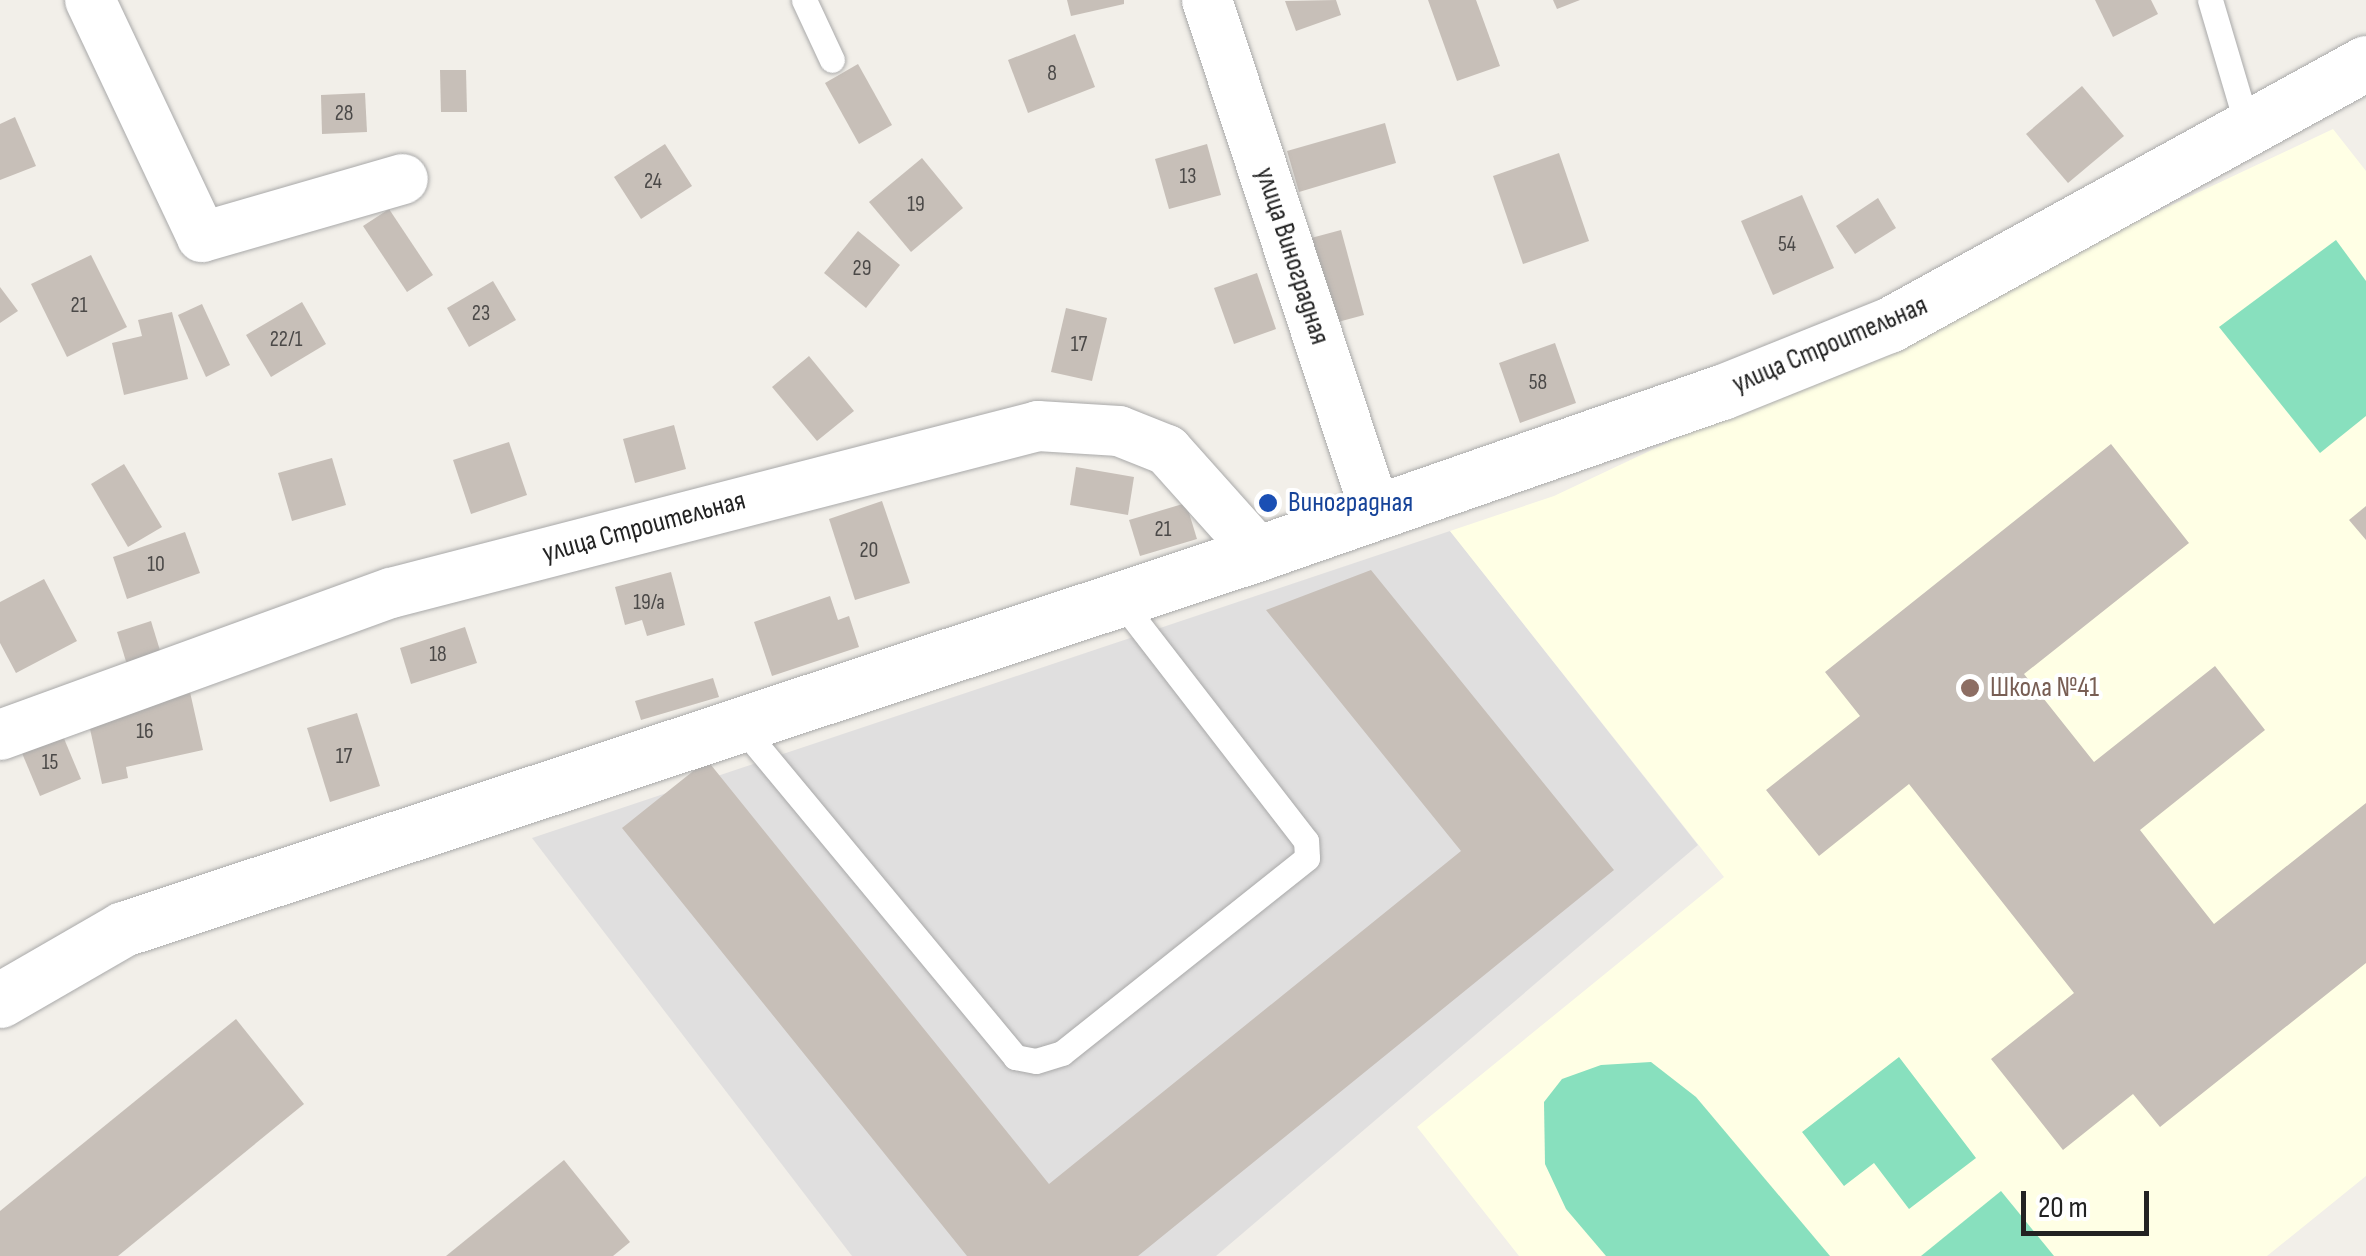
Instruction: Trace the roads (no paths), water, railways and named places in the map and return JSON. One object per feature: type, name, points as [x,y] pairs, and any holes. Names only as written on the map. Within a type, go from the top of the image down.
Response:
[{"type":"street","points":[[90,0],[202,237],[403,179]]},
{"type":"street","name":"улица Виноградная","points":[[1207,0],[1376,513]]},
{"type":"street","name":"улица Строительная","points":[[0,1000],[124,929],[1259,553],[1722,392],[1888,325],[2154,184],[2248,125],[2366,63]]},
{"type":"street","name":"улица Строительная","points":[[0,735],[391,593],[1038,426],[1119,432],[1167,450],[1259,553]]},
{"type":"lane","points":[[804,0],[832,60]]},
{"type":"lane","points":[[2210,0],[2248,125]]},
{"type":"lane","points":[[738,724],[1015,1057],[1036,1061],[1062,1053],[1307,858],[1306,841],[1119,599]]},
{"type":"place","name":"Виноградная","points":[[1268,503]]},
{"type":"place","name":"Школа №41","points":[[1970,688]]}]
